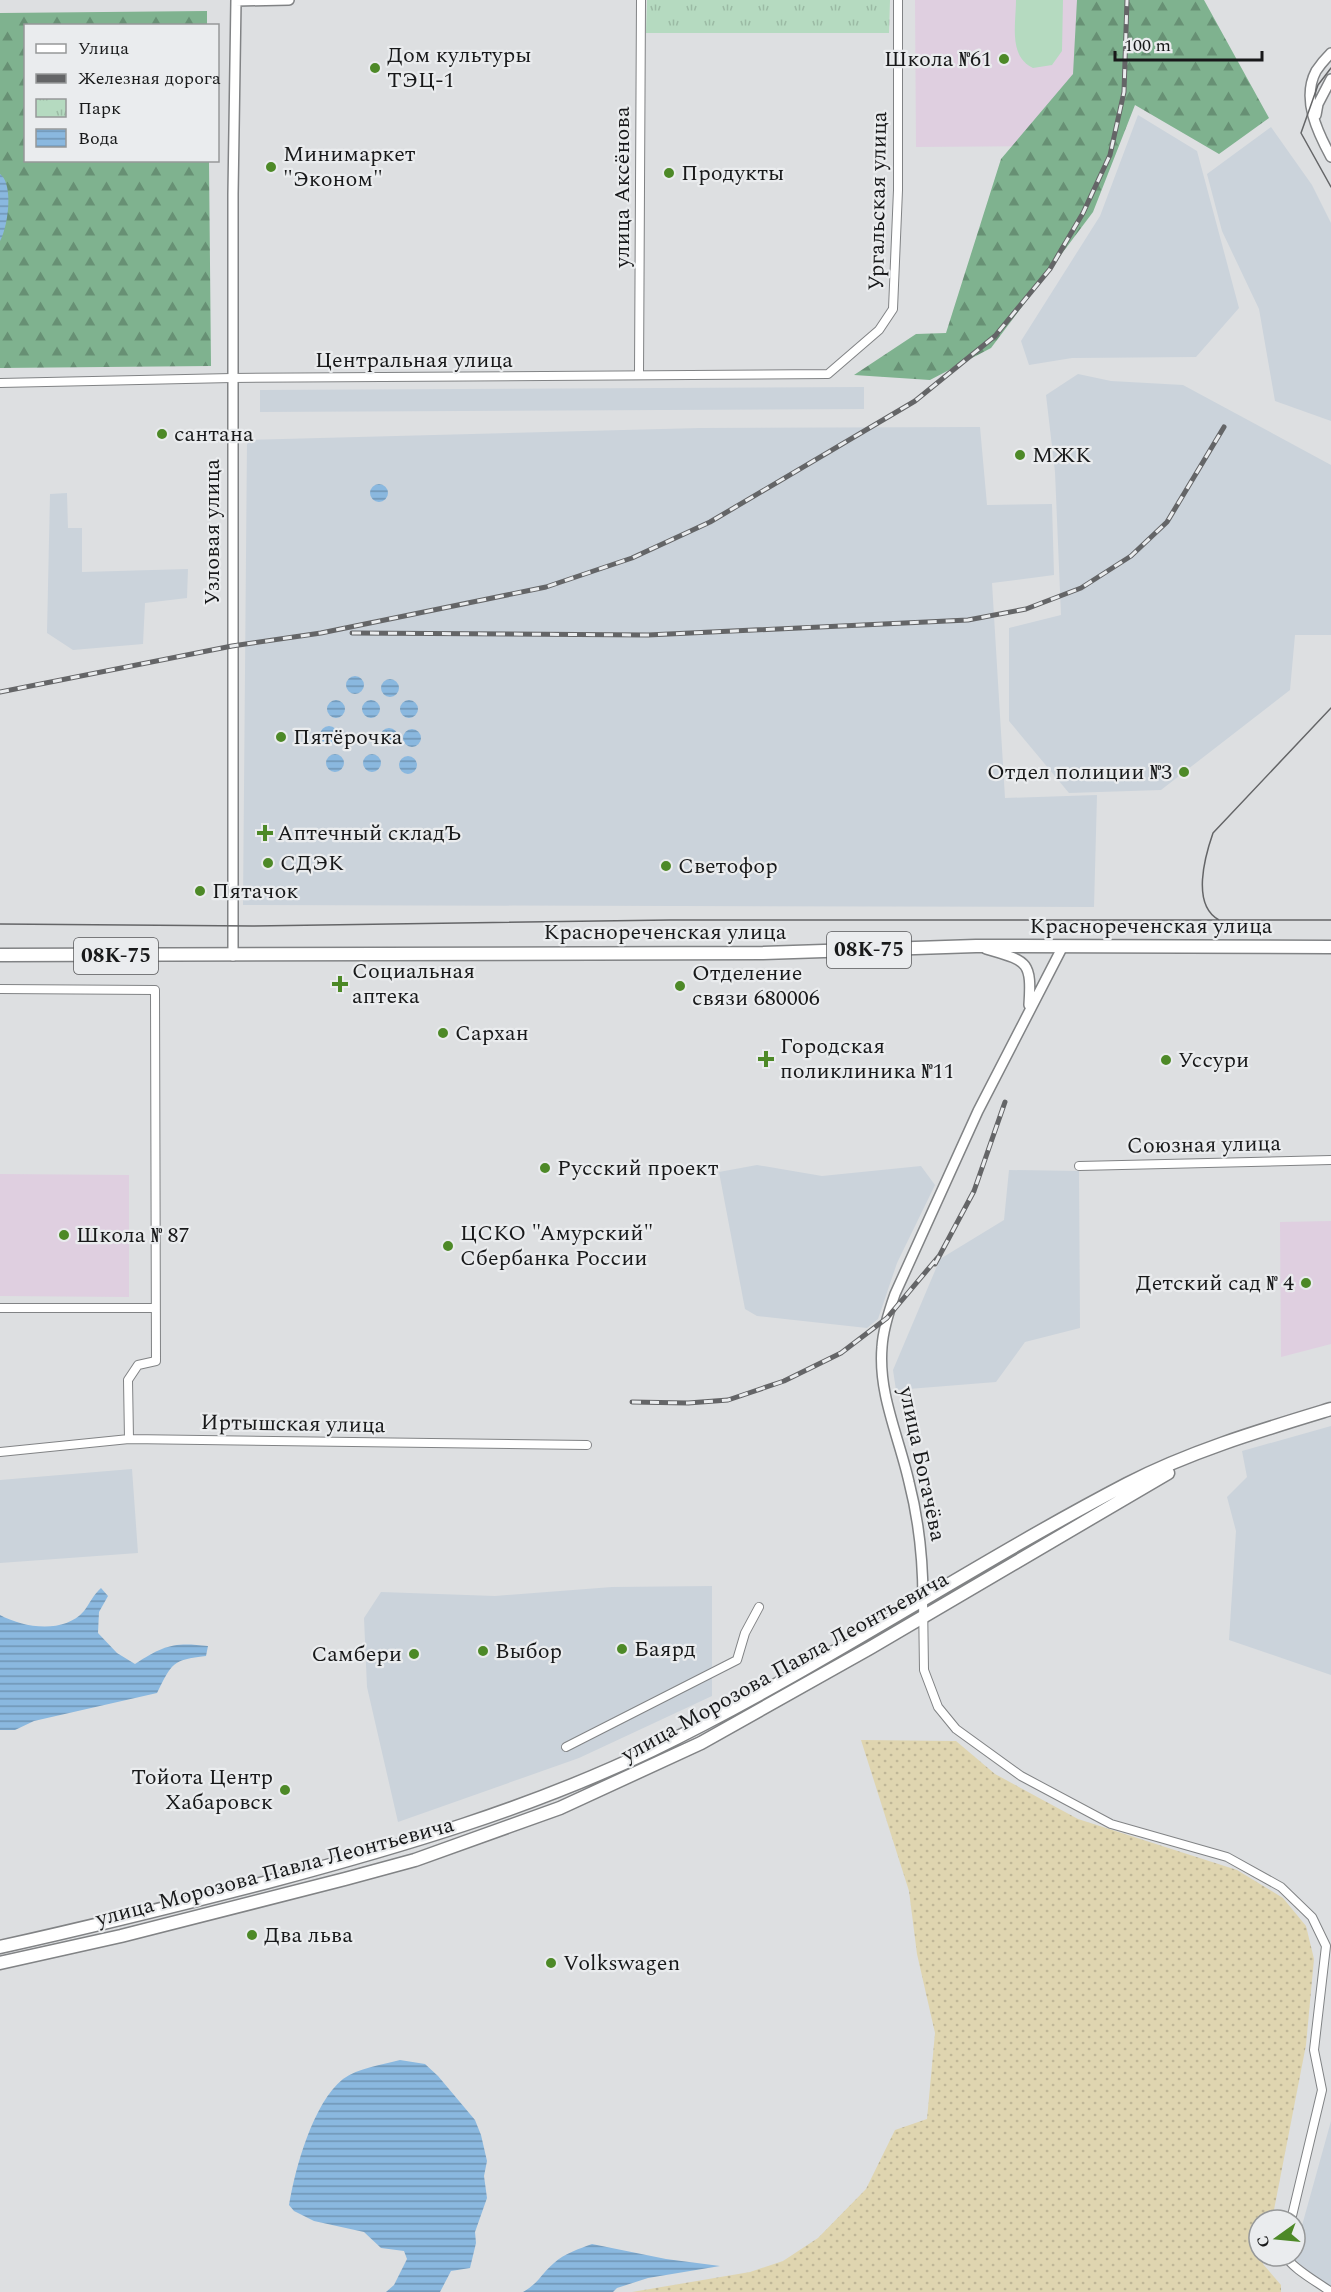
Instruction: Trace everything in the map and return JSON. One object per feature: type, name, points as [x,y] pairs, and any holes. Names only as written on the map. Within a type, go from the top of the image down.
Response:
[{"type":"main road","name":"Краснореченская улица","points":[[0,955],[763,953],[976,946],[1331,947]]},
{"type":"main road","name":"улица Морозова Павла Леонтьевича","points":[[0,1947],[98,1926],[389,1850],[514,1808],[652,1749],[781,1681],[1129,1483],[1185,1459],[1269,1428],[1331,1409]]},
{"type":"main road","name":"улица Морозова Павла Леонтьевича","points":[[0,1963],[121,1936],[345,1880],[415,1860],[518,1824],[608,1788],[701,1743],[923,1617],[1166,1475],[1185,1459]]},
{"type":"street","points":[[236,0],[289,0]]},
{"type":"street","name":"Узловая улица","points":[[233,956],[232,378],[236,0]]},
{"type":"street","name":"улица Аксёнова","points":[[639,375],[641,0]]},
{"type":"street","name":"Ургальская улица","points":[[828,374],[879,330],[893,309],[898,190],[898,0]]},
{"type":"street","points":[[1331,53],[1315,72],[1311,103],[1315,126],[1331,157]]},
{"type":"street","points":[[1315,126],[1318,104],[1331,79]]},
{"type":"street","name":"Центральная улица","points":[[0,383],[232,378],[828,374]]},
{"type":"street","points":[[976,946],[1019,958],[1026,963],[1030,976],[1028,1010]]},
{"type":"street","name":"улица Богачёва","points":[[1064,946],[1028,1010],[978,1111],[895,1294],[882,1346],[885,1396],[909,1481],[921,1543],[924,1670],[938,1707],[956,1729],[1021,1776],[1111,1824],[1227,1857],[1281,1887],[1311,1917],[1326,1946],[1314,2050],[1322,2090],[1294,2208]]},
{"type":"street","points":[[0,989],[155,990],[156,1361],[138,1365],[128,1380],[129,1439]]},
{"type":"street","name":"Союзная улица","points":[[1079,1166],[1331,1160]]},
{"type":"street","points":[[0,1308],[155,1308]]},
{"type":"street","name":"Иртышская улица","points":[[0,1452],[129,1439],[587,1445]]},
{"type":"street","points":[[566,1747],[737,1660],[745,1633],[759,1607]]},
{"type":"street","points":[[1296,2268],[1331,2292]]},
{"type":"shaded area","name":"Школа №61","points":[[915,0],[1092,0],[1093,78],[1051,146],[916,147]]},
{"type":"shaded area","points":[[1138,115],[1197,151],[1239,308],[1196,357],[1072,358],[1029,365],[1021,341],[1100,216]]},
{"type":"shaded area","points":[[1271,127],[1312,185],[1331,223],[1331,421],[1275,401],[1259,309],[1222,231],[1207,174]]},
{"type":"shaded area","points":[[1078,374],[1111,381],[1183,385],[1331,465],[1331,635],[1295,635],[1290,690],[1161,790],[1069,793],[1009,721],[1009,628],[1061,615],[1055,472],[1046,395]]},
{"type":"shaded area","points":[[864,387],[864,409],[260,412],[260,390]]},
{"type":"shaded area","points":[[980,427],[987,505],[1052,504],[1054,575],[992,583],[1005,798],[1097,795],[1094,907],[243,905],[247,440],[700,428]]},
{"type":"shaded area","points":[[67,493],[68,528],[82,528],[82,572],[188,569],[187,598],[145,603],[143,644],[73,650],[47,633],[50,494]]},
{"type":"shaded area","points":[[757,1165],[822,1176],[921,1166],[935,1185],[897,1263],[878,1319],[867,1328],[757,1316],[745,1309],[719,1172]]},
{"type":"shaded area","points":[[1009,1170],[1079,1171],[1080,1328],[1025,1342],[996,1382],[896,1390],[893,1370],[940,1259],[1004,1220]]},
{"type":"shaded area","name":"Школа № 87","points":[[0,1174],[129,1175],[129,1297],[0,1296]]},
{"type":"shaded area","name":"Детский сад № 4","points":[[1331,1221],[1331,1344],[1281,1357],[1280,1222]]},
{"type":"shaded area","points":[[1331,1426],[1331,1675],[1229,1640],[1236,1531],[1227,1497],[1247,1477],[1242,1451]]},
{"type":"shaded area","points":[[132,1469],[138,1553],[0,1563],[0,1480]]},
{"type":"shaded area","points":[[712,1586],[712,1696],[579,1758],[398,1822],[367,1687],[364,1618],[381,1592],[495,1596],[612,1587]]},
{"type":"shaded area","points":[[1331,2121],[1331,2290],[1305,2268],[1307,2268],[1307,2208]]},
{"type":"green space","points":[[647,0],[890,0],[889,33],[646,33]]},
{"type":"green space","points":[[1016,0],[1063,0],[1062,51],[1052,65],[1033,68],[1020,56],[1015,38]]},
{"type":"green space","points":[[1077,0],[1204,0],[1269,118],[1219,154],[1135,105],[1093,212],[991,348],[930,380],[854,375],[916,334],[946,333],[1001,159],[1073,74]]},
{"type":"green space","points":[[207,11],[207,24],[24,24],[24,162],[209,162],[211,366],[0,368],[0,13]]},
{"type":"sand","points":[[861,1740],[956,1741],[995,1774],[1078,1819],[1237,1870],[1283,1898],[1306,1926],[1314,1959],[1306,2045],[1274,2208],[1247,2208],[1247,2268],[1266,2268],[1281,2285],[1281,2292],[632,2292],[750,2272],[783,2261],[818,2238],[866,2189],[895,2130],[927,2119],[935,2033],[917,1954],[909,1891]]},
{"type":"water","points":[[0,174],[7,187],[8,206],[0,241]]},
{"type":"water","points":[[379,484],[385,487],[388,493],[385,499],[379,502],[373,499],[370,493],[373,487]]},
{"type":"water","points":[[355,676],[361,679],[364,685],[361,691],[355,694],[349,691],[346,685],[349,679]]},
{"type":"water","points":[[390,679],[396,682],[399,688],[396,694],[390,697],[384,694],[381,688],[384,682]]},
{"type":"water","points":[[336,700],[342,703],[345,709],[342,715],[336,718],[330,715],[327,709],[330,703]]},
{"type":"water","points":[[371,700],[377,703],[380,709],[377,715],[371,718],[365,715],[362,709],[365,703]]},
{"type":"water","points":[[409,700],[415,703],[418,709],[415,715],[409,718],[403,715],[400,709],[403,703]]},
{"type":"water","points":[[329,726],[335,729],[338,735],[335,741],[329,744],[323,741],[320,735],[323,729]]},
{"type":"water","points":[[389,728],[395,731],[398,737],[395,743],[389,746],[383,743],[380,737],[383,731]]},
{"type":"water","points":[[412,729],[418,732],[421,738],[418,744],[412,747],[406,744],[403,738],[406,732]]},
{"type":"water","points":[[335,754],[341,757],[344,763],[341,769],[335,772],[329,769],[326,763],[329,757]]},
{"type":"water","points":[[372,754],[378,757],[381,763],[378,769],[372,772],[366,769],[363,763],[366,757]]},
{"type":"water","points":[[408,756],[414,759],[417,765],[414,771],[408,774],[402,771],[399,765],[402,759]]},
{"type":"water","points":[[101,1588],[108,1596],[99,1612],[98,1633],[117,1653],[135,1664],[162,1649],[186,1644],[208,1646],[206,1656],[186,1659],[174,1665],[157,1693],[34,1721],[15,1730],[0,1730],[0,1615],[32,1626],[55,1626],[76,1618]]},
{"type":"water","points":[[400,2060],[425,2064],[438,2076],[475,2120],[487,2161],[484,2176],[487,2198],[475,2232],[476,2243],[470,2268],[451,2271],[440,2292],[386,2292],[394,2285],[407,2259],[404,2251],[381,2248],[364,2232],[314,2221],[294,2211],[289,2205],[307,2137],[314,2120],[332,2090],[343,2079],[356,2072]]},
{"type":"water","points":[[592,2244],[666,2259],[720,2266],[648,2278],[617,2288],[613,2292],[523,2292],[558,2260]]},
{"type":"tram line","points":[[1331,68],[1318,85],[1301,133],[1331,187]]},
{"type":"tram line","points":[[1219,920],[1210,913],[1205,903],[1202,880],[1213,833],[1331,708]]},
{"type":"tram line","points":[[0,924],[252,926],[670,920],[1331,920]]},
{"type":"railway","points":[[0,692],[232,646],[321,633],[546,587],[632,558],[710,522],[915,401],[995,336],[1050,269],[1083,213],[1110,155],[1124,92],[1127,0]]},
{"type":"railway","points":[[352,633],[648,635],[968,620],[1026,609],[1081,588],[1131,556],[1167,522],[1224,427]]},
{"type":"railway","points":[[935,1264],[974,1191],[1005,1102]]},
{"type":"railway","points":[[632,1402],[688,1403],[728,1400],[784,1381],[841,1353],[887,1318],[939,1256]]},
{"type":"place","name":"Школа №61","points":[[1004,59]]},
{"type":"place","name":"Дом культуры ТЭЦ-1","points":[[375,68]]},
{"type":"place","name":"Минимаркет \"Эконом\"","points":[[271,167]]},
{"type":"place","name":"Продукты","points":[[669,173]]},
{"type":"place","name":"сантана","points":[[162,434]]},
{"type":"place","name":"МЖК","points":[[1020,455]]},
{"type":"place","name":"Пятёрочка","points":[[281,737]]},
{"type":"place","name":"Отдел полиции №3","points":[[1184,772]]},
{"type":"place","name":"Аптечный складЪ","points":[[265,833]]},
{"type":"place","name":"СДЭК","points":[[268,863]]},
{"type":"place","name":"Светофор","points":[[666,866]]},
{"type":"place","name":"Пятачок","points":[[200,891]]},
{"type":"place","name":"Социальная аптека","points":[[340,984]]},
{"type":"place","name":"Отделение связи 680006","points":[[680,986]]},
{"type":"place","name":"Сархан","points":[[443,1033]]},
{"type":"place","name":"Городская поликлиника №11","points":[[766,1059]]},
{"type":"place","name":"Уссури","points":[[1166,1060]]},
{"type":"place","name":"Русский проект","points":[[545,1168]]},
{"type":"place","name":"Школа № 87","points":[[64,1235]]},
{"type":"place","name":"ЦСКО \"Амурский\" Сбербанка России","points":[[448,1246]]},
{"type":"place","name":"Детский сад № 4","points":[[1306,1283]]},
{"type":"place","name":"Баярд","points":[[622,1649]]},
{"type":"place","name":"Выбор","points":[[483,1651]]},
{"type":"place","name":"Самбери","points":[[414,1654]]},
{"type":"place","name":"Тойота Центр Хабаровск","points":[[285,1790]]},
{"type":"place","name":"Два льва","points":[[252,1935]]},
{"type":"place","name":"Volkswagen","points":[[551,1963]]}]
